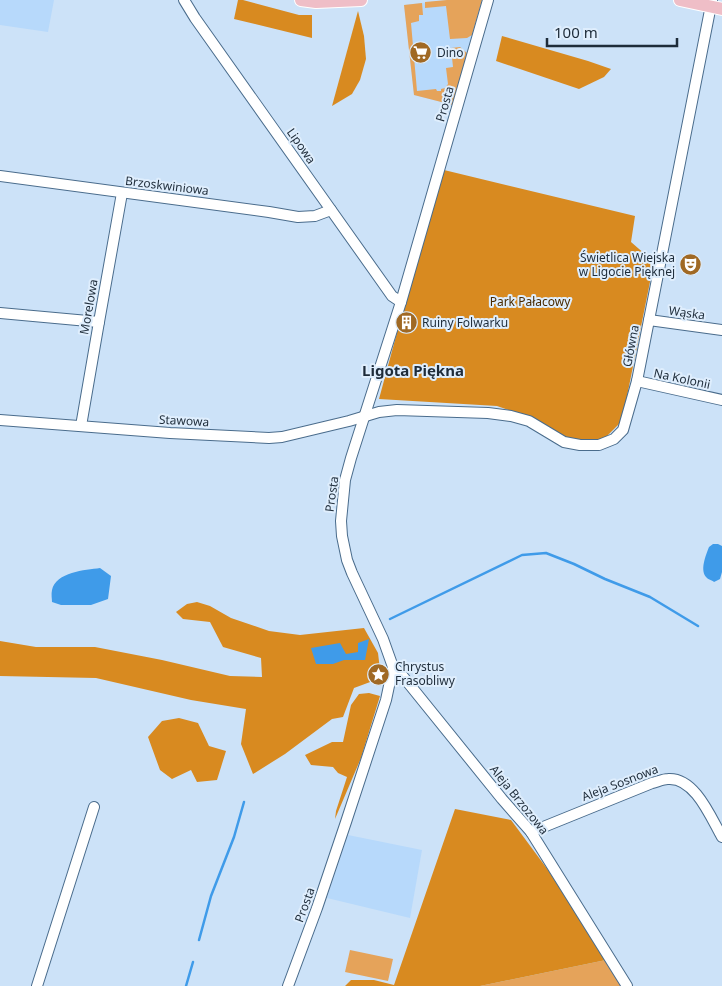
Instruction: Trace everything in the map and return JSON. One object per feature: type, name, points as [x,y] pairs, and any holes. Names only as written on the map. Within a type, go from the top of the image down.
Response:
[{"type":"main road","points":[[301,0],[316,2],[361,0]]},
{"type":"main road","points":[[680,0],[715,5]]},
{"type":"street","name":"Lipowa","points":[[184,0],[392,296],[401,302]]},
{"type":"street","name":"Prosta","points":[[288,986],[346,822],[381,714],[393,667],[384,639],[347,560],[341,521],[345,480],[401,302],[488,0]]},
{"type":"street","name":"Główna","points":[[364,416],[397,410],[488,413],[511,416],[529,421],[564,442],[580,446],[599,445],[614,440],[624,430],[637,382],[715,5]]},
{"type":"street","name":"Brzoskwiniowa","points":[[0,176],[298,216],[315,216],[331,210]]},
{"type":"street","name":"Morelowa","points":[[81,426],[122,193]]},
{"type":"street","points":[[0,313],[98,322]]},
{"type":"street","name":"Wąska","points":[[649,320],[722,330]]},
{"type":"street","name":"Na Kolonii","points":[[637,382],[722,400]]},
{"type":"street","name":"Stawowa","points":[[0,420],[170,433],[269,438],[282,437],[364,416]]},
{"type":"street","name":"Aleja Brzozowa","points":[[393,667],[401,674],[531,832],[628,986]]},
{"type":"street","name":"Aleja Sosnowa","points":[[531,832],[668,779],[680,781],[690,787],[701,798],[722,837]]},
{"type":"street","points":[[37,986],[94,807]]},
{"type":"shaded area","points":[[0,0],[54,0],[48,32],[0,25]]},
{"type":"shaded area","points":[[447,0],[482,0],[453,105],[414,95],[404,5]]},
{"type":"shaded area","points":[[482,0],[472,35],[467,38],[450,39],[446,6],[425,8],[425,2]]},
{"type":"shaded area","points":[[422,3],[423,15],[419,15],[419,21],[411,23],[417,91],[436,89],[441,91],[441,89],[445,88],[448,84],[446,68],[453,67],[451,48],[460,47],[467,53],[453,105],[414,95],[404,5]]},
{"type":"shaded area","points":[[348,835],[422,850],[410,918],[327,898]]},
{"type":"shaded area","points":[[350,950],[393,959],[388,981],[345,972]]},
{"type":"shaded area","points":[[606,960],[621,986],[480,986]]},
{"type":"green space","points":[[238,0],[299,15],[312,15],[312,38],[234,19]]},
{"type":"green space","points":[[358,11],[364,36],[366,59],[360,80],[352,94],[332,106]]},
{"type":"green space","points":[[502,36],[611,69],[604,77],[579,89],[496,61]]},
{"type":"green space","name":"Park Pałacowy","points":[[444,170],[635,216],[631,242],[654,262],[622,421],[605,438],[590,442],[573,442],[526,416],[497,406],[379,399]]},
{"type":"green space","points":[[197,602],[210,606],[231,618],[269,631],[300,635],[364,628],[378,653],[381,678],[354,688],[343,717],[332,719],[285,754],[253,774],[241,744],[246,709],[191,700],[96,678],[0,676],[0,641],[36,647],[95,647],[230,676],[262,677],[261,658],[223,647],[210,622],[183,619],[176,612],[187,604]]},
{"type":"green space","points":[[369,693],[380,696],[361,758],[335,819],[347,777],[338,773],[333,767],[311,765],[305,755],[332,742],[343,742],[351,705],[359,694]]},
{"type":"green space","points":[[179,718],[198,723],[209,746],[226,751],[217,780],[197,782],[191,770],[172,779],[160,770],[148,737],[162,721]]},
{"type":"green space","points":[[455,809],[511,820],[548,870],[606,960],[480,986],[345,986],[351,980],[374,980],[394,985]]},
{"type":"water","points":[[713,544],[722,546],[722,572],[720,579],[714,582],[705,575],[703,567],[709,547]]},
{"type":"water","points":[[100,568],[111,576],[108,599],[91,605],[61,605],[52,602],[52,590],[59,579],[72,573]]},
{"type":"water","points":[[369,639],[365,660],[344,660],[333,664],[316,664],[311,648],[340,643],[346,654],[358,652],[358,643]]},
{"type":"waterway","points":[[390,619],[522,555],[546,553],[650,597],[698,626]]},
{"type":"waterway","points":[[199,940],[211,896],[234,837],[244,802]]},
{"type":"waterway","points":[[186,986],[193,962]]},
{"type":"place","name":"Dino","points":[[421,53]]},
{"type":"place","name":"Świetlica Wiejska w Ligocie Pięknej","points":[[691,265]]},
{"type":"place","name":"Ruiny Folwarku","points":[[406,323]]},
{"type":"place","name":"Chrystus Frasobliwy","points":[[379,674]]},
{"type":"district","name":"Ligota Piękna","points":[[413,371]]}]
